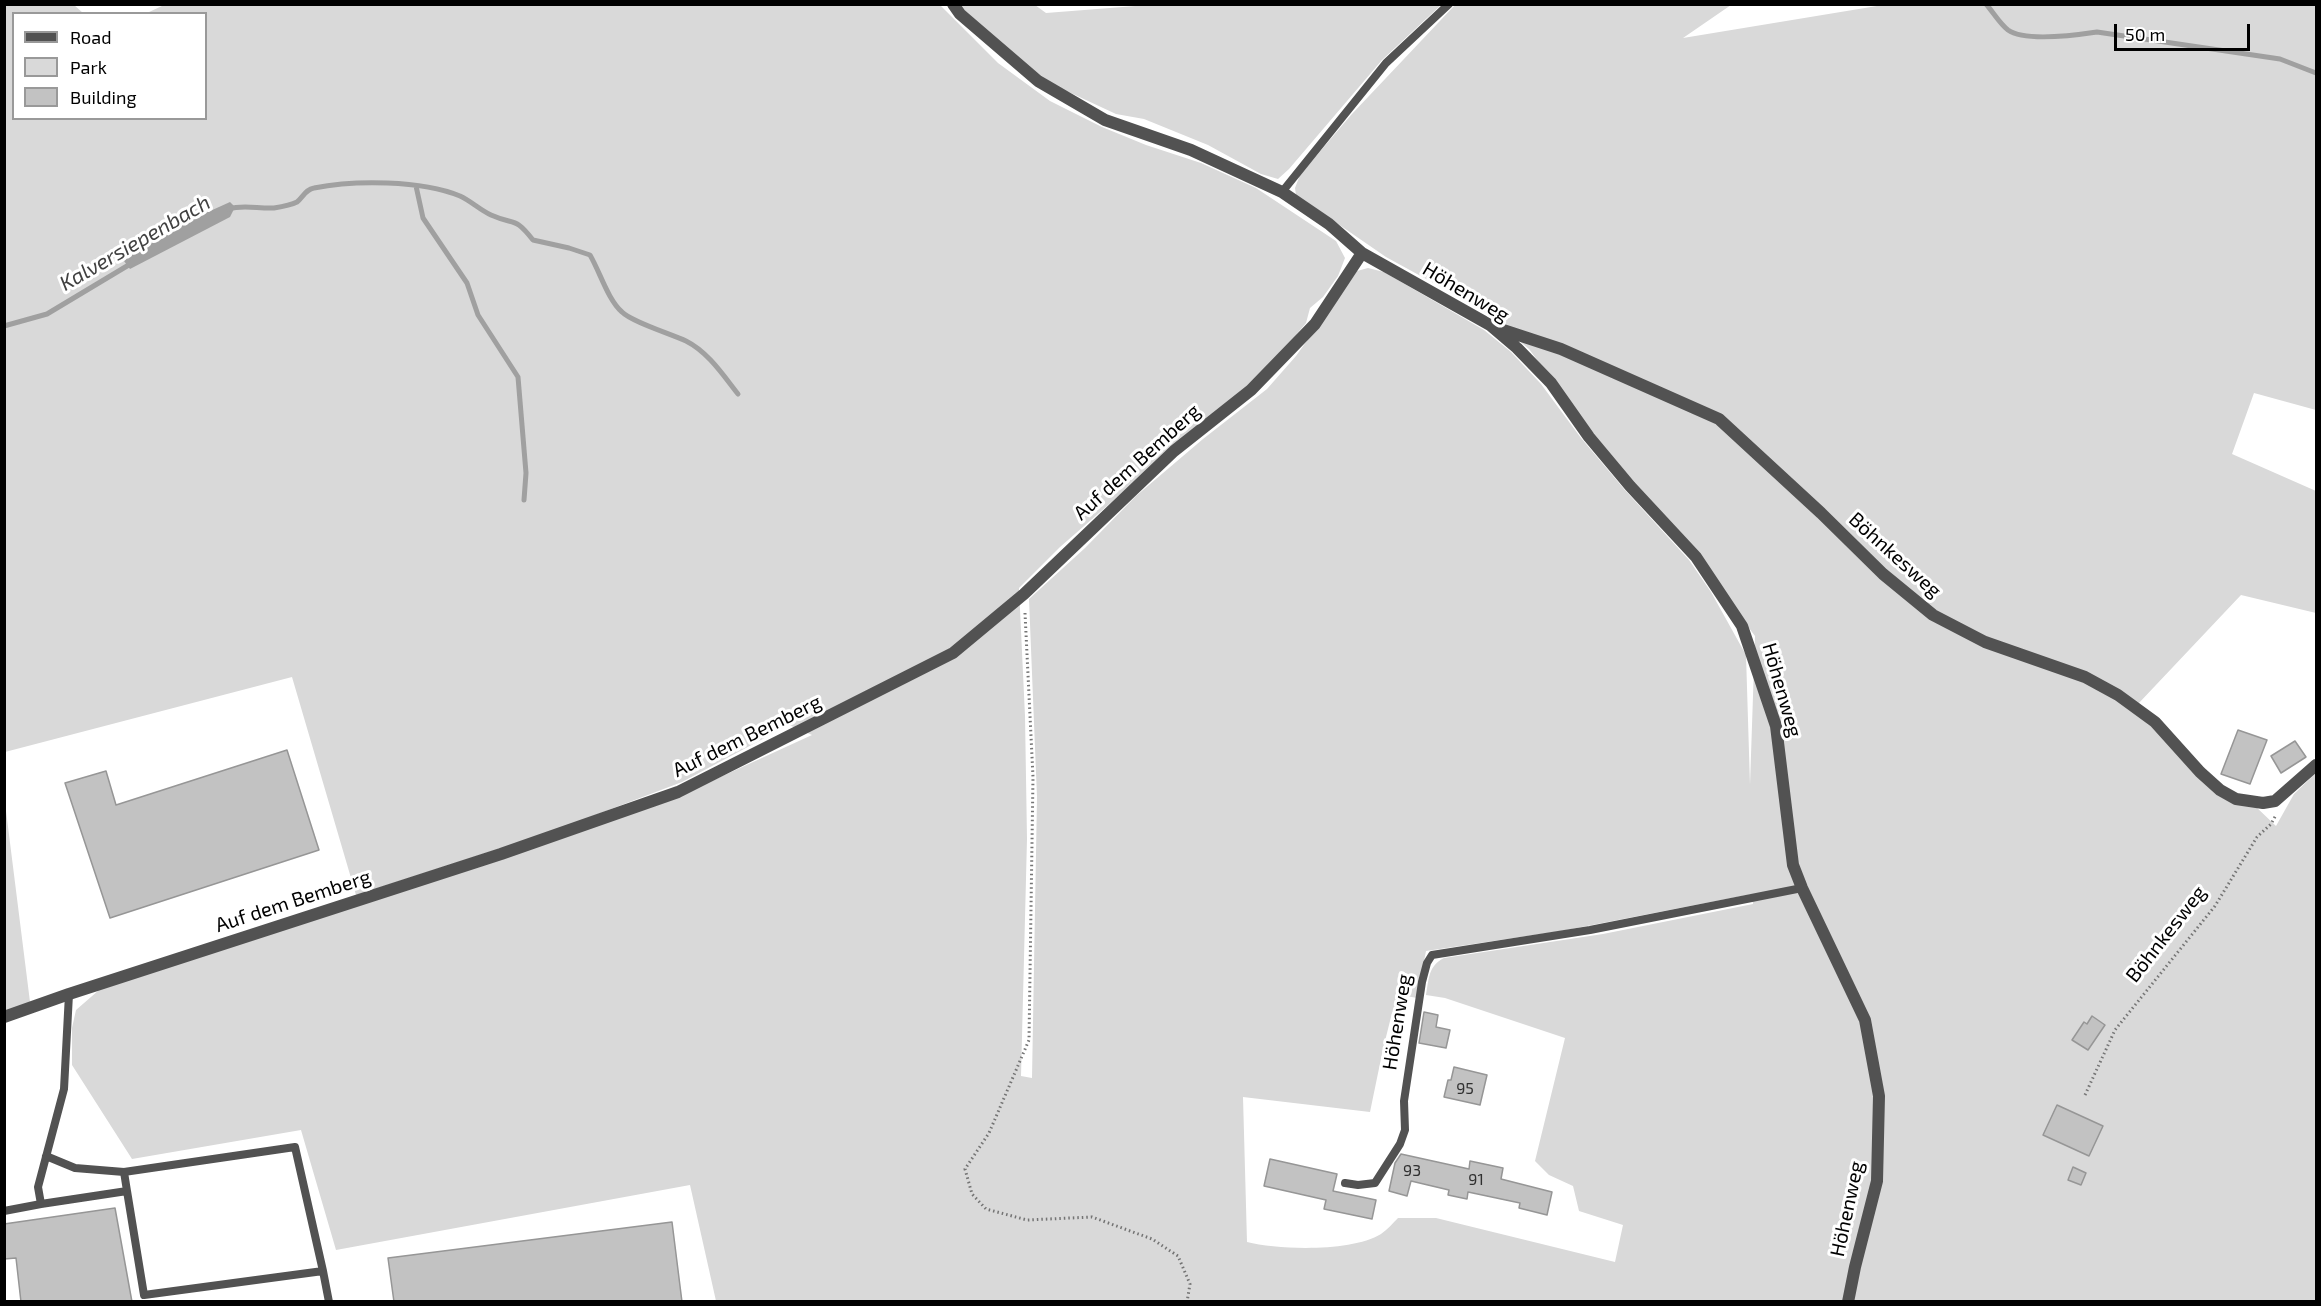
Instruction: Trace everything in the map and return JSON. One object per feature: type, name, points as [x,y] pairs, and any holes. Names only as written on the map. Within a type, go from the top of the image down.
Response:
[{"type":"street","name":"Höhenweg","points":[[953,4],[960,14],[1038,81],[1105,120],[1191,150],[1282,192],[1329,224],[1362,252],[1490,326],[1517,348],[1551,383],[1589,437],[1630,486],[1696,557],[1742,626],[1776,726],[1794,865],[1802,888],[1865,1020],[1880,1096],[1877,1180],[1848,1302]]},
{"type":"street","name":"Auf dem Bemberg","points":[[4,1017],[490,858],[678,792],[953,653],[1024,594],[1174,451],[1251,390],[1315,324],[1362,252]]},
{"type":"street","name":"Böhnkesweg","points":[[1490,326],[1561,350],[1719,419],[1883,574],[1933,615],[1985,642],[2085,677],[2118,694],[2155,722],[2200,772],[2220,790],[2236,799],[2252,803],[2275,801]]},
{"type":"street","points":[[2275,801],[2316,765]]},
{"type":"lane","points":[[1282,192],[1386,63],[1449,4]]},
{"type":"lane","name":"Höhenweg","points":[[1345,1183],[1358,1185],[1374,1183],[1400,1144],[1405,1130],[1404,1101],[1422,982],[1427,963],[1432,955],[1590,930],[1802,888]]},
{"type":"lane","points":[[41,1204],[38,1187],[64,1089],[69,994]]},
{"type":"lane","points":[[46,1156],[75,1168],[124,1172],[295,1147],[329,1302]]},
{"type":"lane","points":[[124,1172],[144,1295],[323,1271]]},
{"type":"lane","points":[[5,1210],[127,1191]]},
{"type":"path","points":[[1024,594],[1033,777],[1029,1040],[994,1124],[965,1170],[972,1194],[986,1209],[1027,1220],[1092,1216],[1152,1239],[1178,1256],[1190,1284],[1187,1302]]},
{"type":"path","name":"Böhnkesweg","points":[[2085,1095],[2115,1030],[2215,906],[2258,837],[2271,824],[2279,810],[2275,801]]},
{"type":"green space","points":[[1161,4],[1441,5],[1382,60],[1278,179],[1261,174],[1208,145],[1144,119],[1116,114],[1058,87],[1010,55],[954,5],[1035,5],[1046,13]]},
{"type":"green space","points":[[5,5],[74,5],[82,12],[12,12],[12,120],[207,120],[207,12],[149,12],[164,5],[940,5],[998,63],[1050,101],[1102,127],[1146,145],[1201,163],[1256,188],[1336,241],[1345,258],[1338,276],[1323,297],[1310,308],[1306,323],[1255,384],[1169,452],[1060,547],[1019,588],[1025,716],[1027,839],[1021,1076],[1032,1078],[1037,797],[1029,599],[1085,548],[1136,496],[1267,389],[1296,356],[1357,271],[1368,268],[1384,272],[1484,330],[1511,352],[1541,384],[1581,438],[1624,489],[1689,560],[1711,592],[1746,655],[1750,785],[1755,636],[1694,555],[1596,439],[1529,349],[1481,309],[1386,257],[1296,195],[1295,188],[1300,175],[1351,115],[1455,5],[1731,5],[1683,38],[1883,5],[2316,5],[2316,410],[2254,393],[2232,454],[2316,491],[2316,613],[2241,595],[2138,704],[2087,675],[2011,650],[1946,618],[1942,624],[2009,656],[2084,679],[2117,696],[2152,724],[2198,774],[2220,793],[2233,801],[2254,805],[2276,826],[2294,794],[2316,773],[2316,1301],[716,1301],[690,1185],[336,1250],[301,1130],[132,1159],[72,1065],[72,1028],[76,1010],[99,990],[668,801],[812,735],[789,725],[682,782],[548,833],[356,895],[292,677],[5,752]],"holes":[[[1752,894],[1753,904],[1603,934],[1444,958],[1435,965],[1430,973],[1426,995],[1445,998],[1565,1038],[1535,1161],[1549,1175],[1573,1186],[1579,1211],[1623,1225],[1615,1262],[1436,1218],[1398,1218],[1381,1234],[1368,1240],[1334,1247],[1277,1247],[1247,1242],[1243,1097],[1370,1112],[1392,1013],[1401,995],[1417,998],[1426,951],[1561,931]]]},
{"type":"green space","points":[[4,795],[30,1002],[4,1012]]},
{"type":"shaded area","points":[[230,202],[235,207],[230,217],[130,269],[124,261],[146,240]]},
{"type":"building","points":[[2238,730],[2267,740],[2250,784],[2221,774]]},
{"type":"building","points":[[2295,741],[2306,757],[2281,773],[2271,756]]},
{"type":"building","points":[[287,750],[319,850],[110,918],[65,783],[106,771],[116,805]]},
{"type":"building","points":[[1424,1012],[1438,1015],[1436,1027],[1450,1030],[1446,1048],[1419,1043]]},
{"type":"building","points":[[2092,1016],[2105,1025],[2088,1050],[2072,1040],[2084,1022],[2087,1024]]},
{"type":"building","points":[[1454,1067],[1487,1075],[1480,1105],[1444,1097]]},
{"type":"building","points":[[2057,1105],[2103,1126],[2089,1156],[2043,1135]]},
{"type":"building","points":[[1401,1154],[1469,1169],[1470,1161],[1503,1168],[1501,1179],[1552,1192],[1547,1215],[1519,1208],[1520,1203],[1468,1192],[1467,1199],[1448,1195],[1449,1190],[1411,1181],[1407,1196],[1389,1191],[1395,1163]]},
{"type":"building","points":[[1270,1159],[1337,1174],[1333,1191],[1376,1200],[1372,1219],[1324,1209],[1326,1200],[1264,1186]]},
{"type":"building","points":[[2073,1167],[2086,1173],[2081,1185],[2068,1180]]},
{"type":"building","points":[[115,1208],[132,1302],[21,1302],[16,1258],[4,1259],[4,1224]]},
{"type":"building","points":[[672,1222],[682,1302],[394,1302],[388,1258]]},
{"type":"waterway","points":[[1986,4],[1999,21],[2016,34],[2051,37],[2097,32],[2280,59],[2316,73]]},
{"type":"waterway","name":"Kalversiepenbach","points":[[229,209],[274,208],[297,202],[311,189],[330,185],[407,184],[460,196],[491,215],[518,224],[533,240],[590,255],[608,293],[622,312],[634,320],[694,346],[715,365],[738,394]]},
{"type":"waterway","points":[[416,186],[423,218],[467,283],[478,315],[518,377],[526,473],[524,500]]},
{"type":"waterway","name":"Kalversiepenbach","points":[[4,326],[47,314],[132,263]]}]
